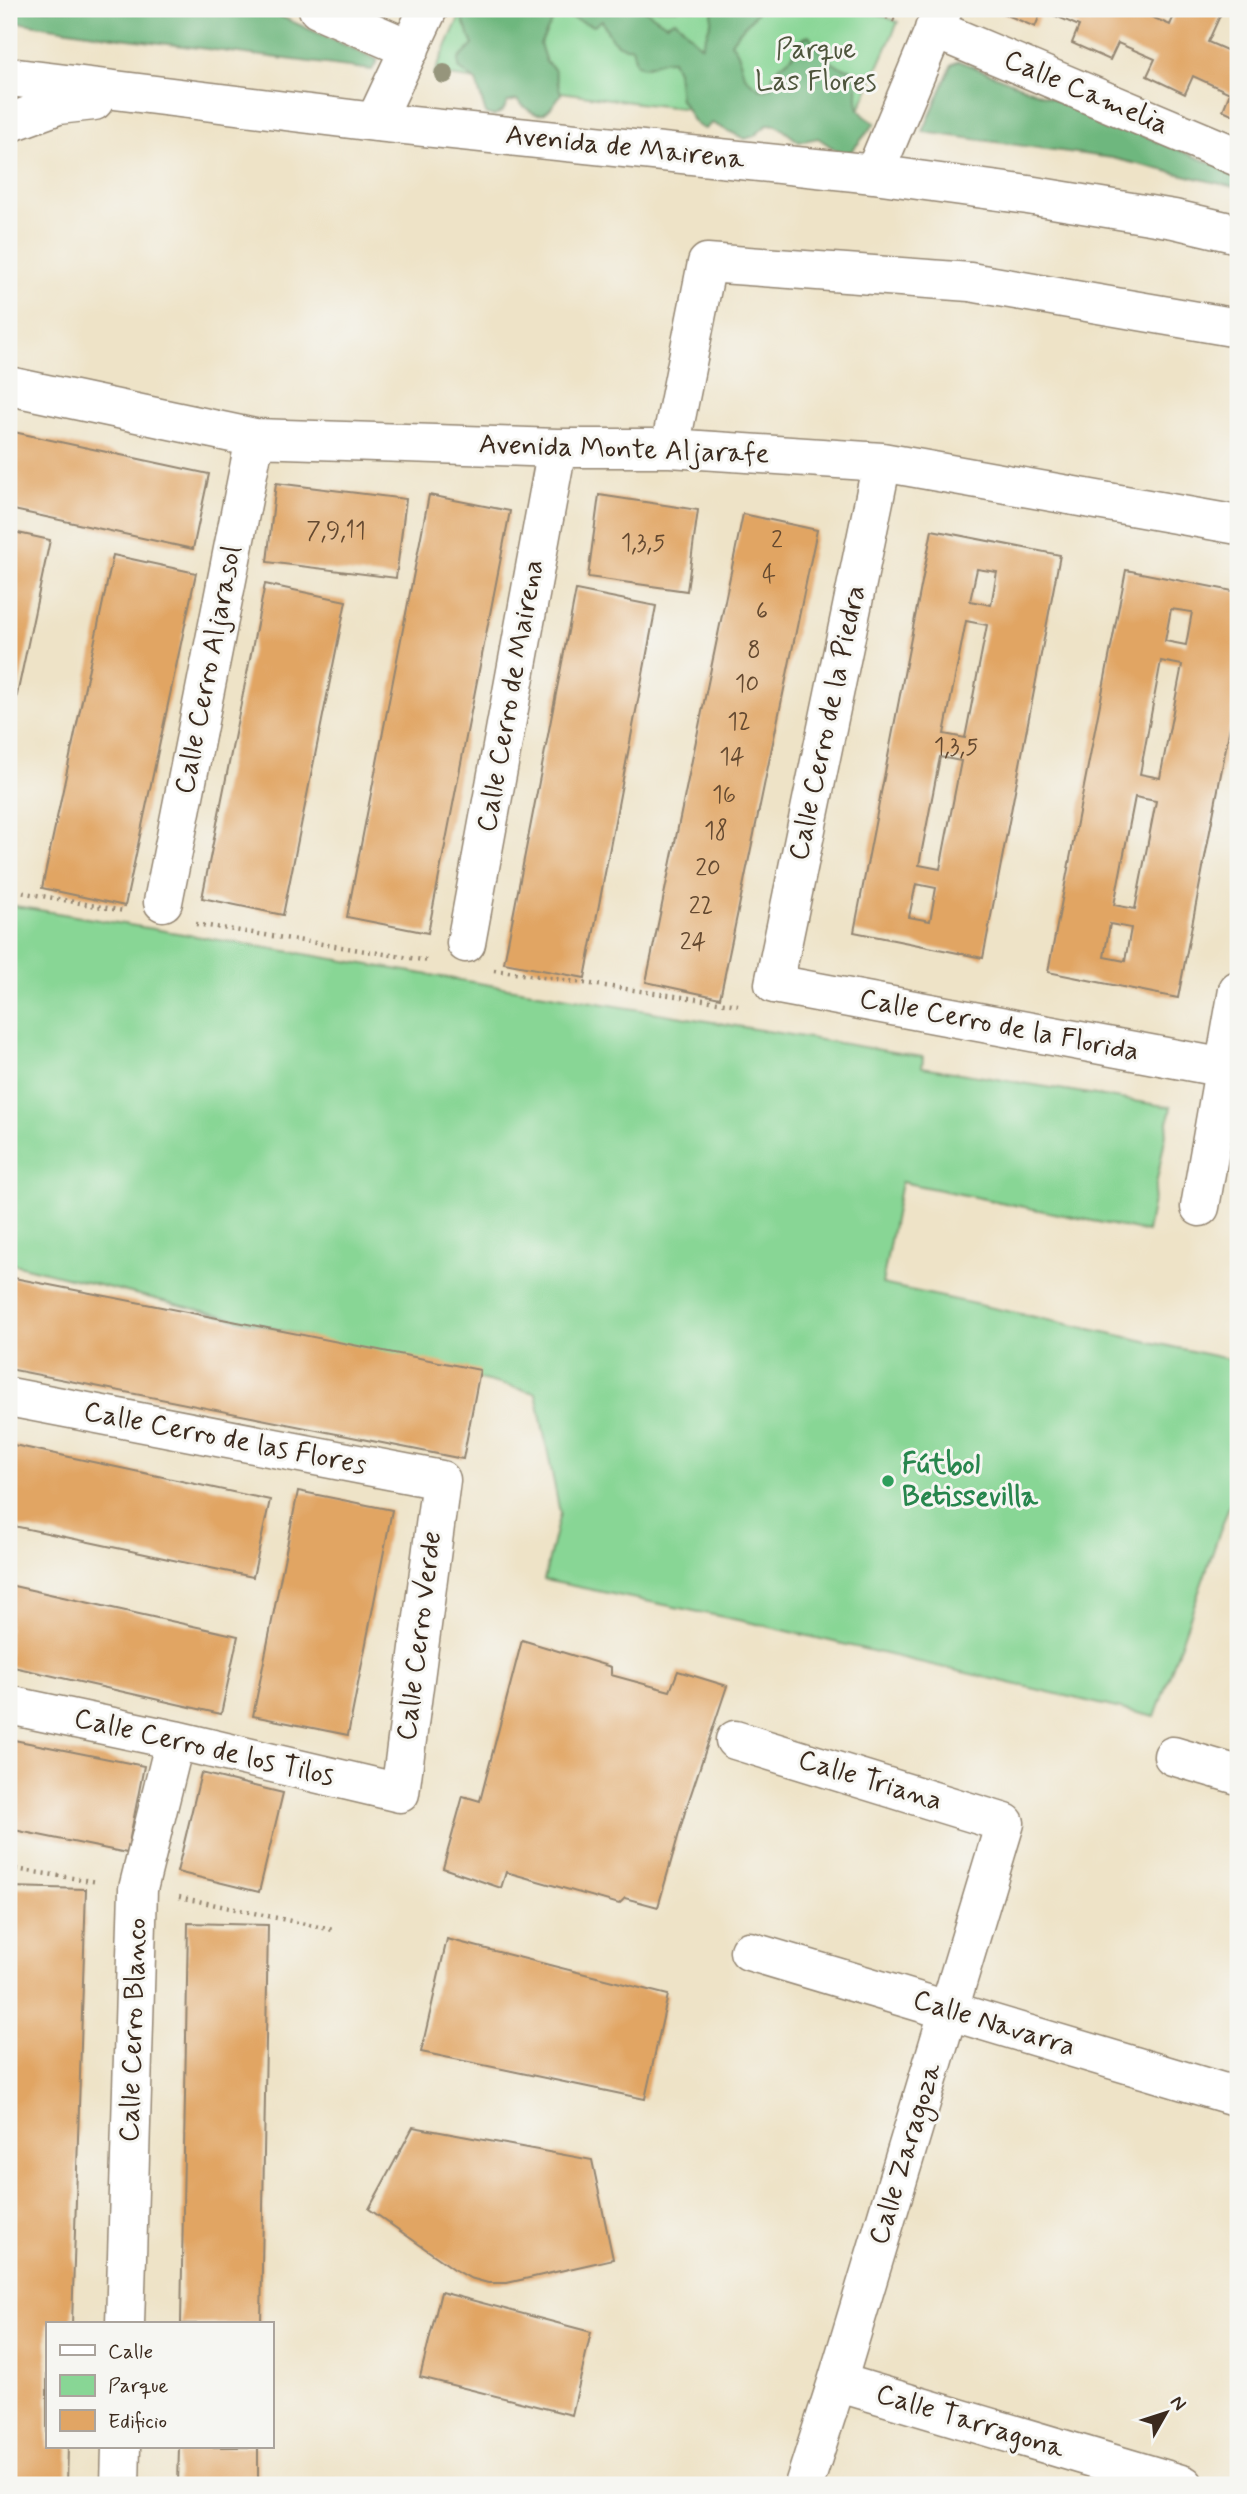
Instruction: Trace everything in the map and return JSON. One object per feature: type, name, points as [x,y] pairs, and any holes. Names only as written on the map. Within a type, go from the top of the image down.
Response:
[{"type":"street","points":[[318,9],[410,49]]},
{"type":"street","points":[[375,122],[428,9]]},
{"type":"street","points":[[874,174],[938,19]]},
{"type":"street","name":"Calle Camelia","points":[[938,19],[1238,157]]},
{"type":"street","name":"Avenida de Mairena","points":[[9,77],[375,122],[874,174],[1174,219],[1238,234]]},
{"type":"street","points":[[9,123],[77,101],[194,99]]},
{"type":"street","points":[[670,448],[707,262],[970,282],[1238,328]]},
{"type":"street","name":"Avenida Monte Aljarafe","points":[[9,386],[255,438],[557,448],[670,448],[881,462],[1238,525]]},
{"type":"street","name":"Calle Cerro Aljarasol","points":[[161,910],[255,438]]},
{"type":"street","name":"Calle Cerro de Mairena","points":[[464,954],[557,448]]},
{"type":"street","name":"Calle Cerro de la Piedra","points":[[774,984],[881,462]]},
{"type":"street","name":"Calle Cerro de la Florida","points":[[774,984],[1225,1068]]},
{"type":"street","points":[[1200,1207],[1238,990]]},
{"type":"street","name":"Calle Cerro de las Flores","points":[[9,1397],[441,1480]]},
{"type":"street","name":"Calle Cerro Verde","points":[[400,1793],[441,1480]]},
{"type":"street","name":"Calle Cerro de los Tilos","points":[[9,1704],[400,1793]]},
{"type":"street","name":"Calle Cerro Blanco","points":[[125,2322],[138,1889],[175,1740]]},
{"type":"street","name":"Calle Triana","points":[[735,1740],[1005,1823]]},
{"type":"street","points":[[1173,1756],[1238,1775]]},
{"type":"street","name":"Calle Zaragoza","points":[[804,2485],[1005,1823]]},
{"type":"street","name":"Calle Navarra","points":[[749,1951],[1238,2097]]},
{"type":"street","name":"Calle Tarragona","points":[[837,2382],[1184,2485]]},
{"type":"street","points":[[120,2485],[121,2448]]},
{"type":"path","points":[[9,890],[464,954],[768,1010],[774,984]]},
{"type":"green space","points":[[9,9],[264,9],[378,60],[372,70],[121,38],[9,21]]},
{"type":"green space","name":"Parque Las Flores","points":[[463,9],[867,9],[898,22],[852,126],[645,104],[434,74]]},
{"type":"green space","points":[[463,9],[643,9],[666,24],[675,20],[702,46],[713,9],[759,9],[731,43],[739,55],[743,72],[753,84],[763,90],[772,86],[777,68],[792,56],[799,41],[809,35],[831,62],[850,69],[857,84],[857,104],[865,116],[875,123],[851,152],[842,154],[818,138],[799,142],[777,125],[768,124],[754,136],[745,139],[712,123],[705,129],[693,120],[680,100],[677,71],[672,60],[643,67],[636,63],[632,47],[620,46],[612,40],[602,20],[594,26],[563,15],[554,18],[540,44],[546,62],[554,69],[561,94],[555,102],[541,114],[536,114],[517,100],[508,102],[503,111],[494,116],[486,114],[476,81],[459,68],[459,59],[473,45],[463,21]]},
{"type":"green space","points":[[959,61],[1238,174],[1238,188],[1112,158],[923,132],[952,64]]},
{"type":"green space","points":[[9,905],[923,1057],[922,1067],[1171,1107],[1147,1232],[901,1182],[882,1284],[1238,1361],[1238,1480],[1155,1717],[757,1624],[544,1580],[560,1513],[536,1393],[9,1263]]},
{"type":"building","points":[[993,9],[1133,9],[1170,25],[1177,9],[1223,9],[1208,42],[1238,55],[1238,117],[1223,110],[1230,93],[1193,76],[1185,94],[1147,76],[1155,59],[1118,43],[1110,60],[1072,43],[1079,26],[1042,10],[1035,27]]},
{"type":"building","points":[[9,431],[209,474],[193,549],[9,509]]},
{"type":"building","points":[[276,483],[406,499],[396,578],[267,562]]},
{"type":"building","points":[[429,495],[510,511],[428,933],[347,917]]},
{"type":"building","points":[[599,495],[698,510],[687,591],[588,577]]},
{"type":"building","points":[[743,514],[817,530],[720,998],[646,982]]},
{"type":"building","points":[[932,530],[1060,555],[983,958],[854,932]],"holes":[[[977,569],[997,572],[991,605],[970,601]],[[966,621],[987,625],[965,738],[944,734]],[[940,757],[961,761],[940,869],[919,865]],[[916,884],[936,888],[930,921],[909,917]]]},
{"type":"building","points":[[9,531],[50,540],[10,728],[9,728]]},
{"type":"building","points":[[113,555],[196,573],[125,906],[42,888]]},
{"type":"building","points":[[1126,570],[1238,592],[1238,685],[1178,998],[1048,972]],"holes":[[[1171,609],[1192,612],[1186,645],[1165,641]],[[1161,661],[1182,665],[1160,778],[1140,774]],[[1135,797],[1156,801],[1135,909],[1114,905]],[[1110,924],[1131,928],[1125,961],[1104,957]]]},
{"type":"building","points":[[265,584],[346,601],[283,915],[202,898]]},
{"type":"building","points":[[576,590],[656,606],[585,978],[504,963]]},
{"type":"building","points":[[9,1277],[480,1370],[463,1459],[9,1369]]},
{"type":"building","points":[[9,1444],[270,1500],[253,1577],[9,1525]]},
{"type":"building","points":[[298,1491],[392,1510],[348,1735],[253,1716]]},
{"type":"building","points":[[9,1585],[238,1636],[221,1714],[9,1666]]},
{"type":"building","points":[[522,1640],[611,1667],[611,1675],[670,1691],[678,1671],[727,1686],[685,1812],[658,1907],[625,1898],[619,1904],[506,1872],[501,1888],[443,1868],[463,1796],[480,1801]]},
{"type":"building","points":[[9,1739],[144,1766],[127,1853],[9,1829]]},
{"type":"building","points":[[201,1773],[283,1793],[259,1892],[177,1872]]},
{"type":"building","points":[[9,1887],[86,1889],[72,2322],[46,2322],[46,2448],[68,2448],[67,2485],[9,2485]]},
{"type":"building","points":[[188,1923],[268,1925],[261,2322],[181,2322]]},
{"type":"building","points":[[447,1939],[668,1995],[645,2099],[421,2052]]},
{"type":"building","points":[[413,2127],[592,2160],[613,2259],[507,2283],[488,2283],[470,2278],[454,2269],[369,2209]]},
{"type":"building","points":[[441,2292],[591,2332],[572,2415],[420,2377]]},
{"type":"building","points":[[179,2448],[258,2448],[258,2485],[178,2485]]},
{"type":"place","name":"Fútbol Betissevilla","points":[[888,1481]]}]
